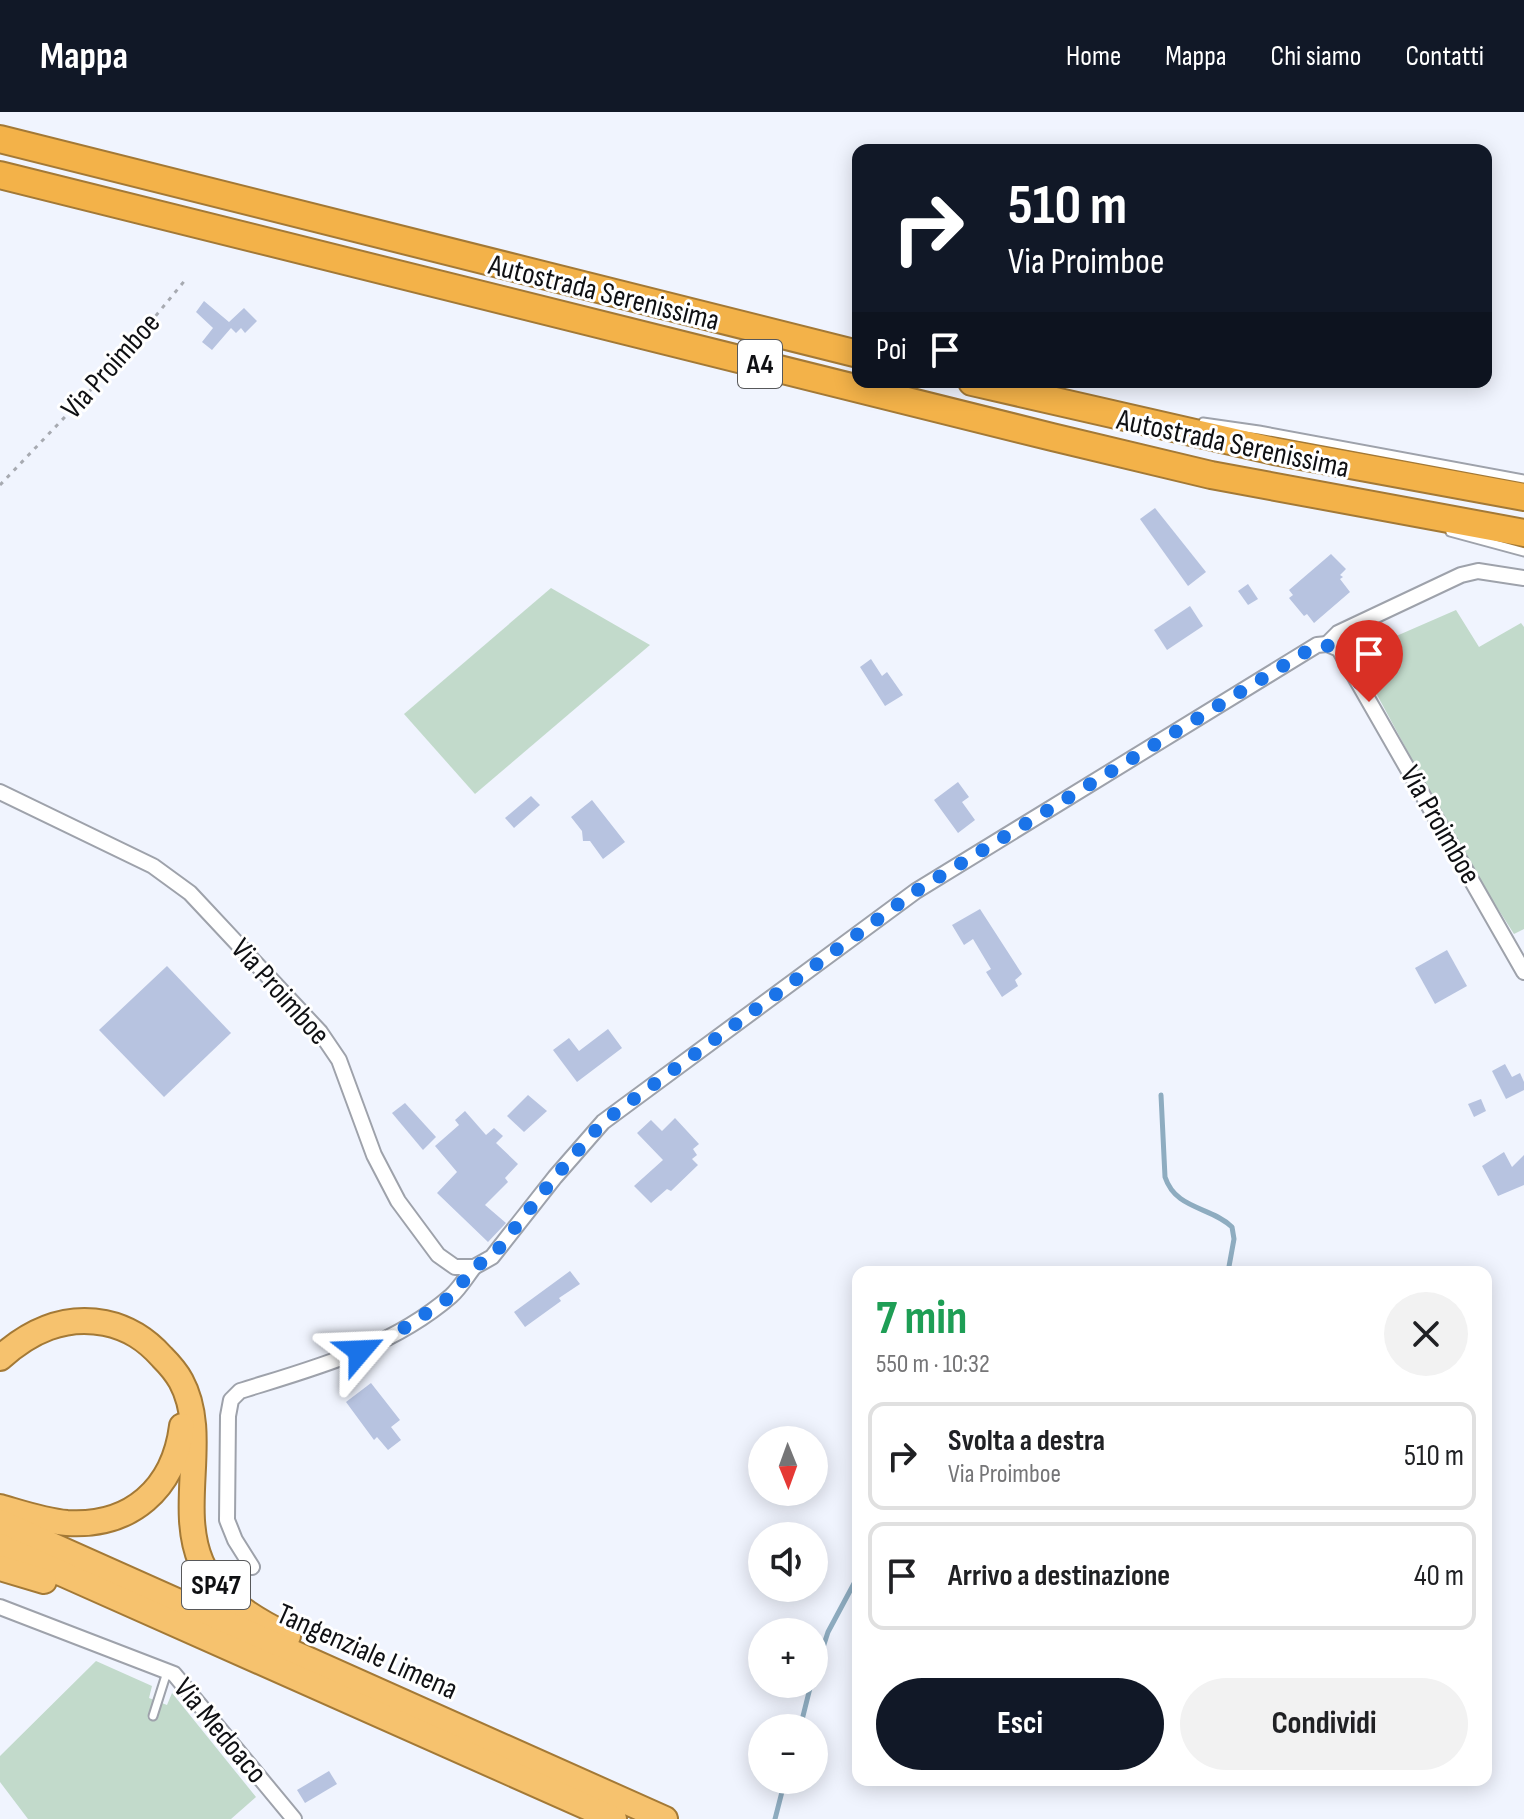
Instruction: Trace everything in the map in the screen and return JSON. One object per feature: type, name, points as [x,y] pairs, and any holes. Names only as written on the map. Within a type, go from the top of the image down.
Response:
[{"type":"highway","name":"Autostrada Serenissima","points":[[0,139],[852,352]]},
{"type":"highway","name":"Autostrada Serenissima","points":[[0,175],[852,387]]},
{"type":"highway","name":"Autostrada Serenissima","points":[[855,388],[1211,475],[1524,533]]},
{"type":"highway","name":"Autostrada Serenissima","points":[[997,388],[1274,451],[1524,497]]},
{"type":"highway","name":"SP47","points":[[0,1358],[45,1327],[80,1321],[129,1330],[150,1344],[181,1380],[192,1413],[193,1524],[201,1563],[212,1580],[240,1608],[275,1630],[341,1661],[411,1707]]},
{"type":"highway","points":[[0,1507],[66,1523],[91,1522],[126,1512],[158,1490],[171,1471],[179,1450],[182,1412],[170,1366]]},
{"type":"highway","name":"Tangenziale Limena","points":[[0,1522],[665,1819]]},
{"type":"highway","name":"Tangenziale Limena","points":[[0,1546],[614,1819]]},
{"type":"highway","name":"SP47","points":[[0,1568],[24,1573],[126,1616],[232,1650]]},
{"type":"street","points":[[252,1567],[227,1520],[231,1400],[240,1391],[332,1363],[388,1339],[453,1295],[474,1267],[492,1257],[603,1122],[904,901],[1317,645],[1327,644],[1338,633],[1461,575],[1478,571],[1524,578]]},
{"type":"street","name":"Via Proimboe","points":[[1327,644],[1339,649],[1523,968]]},
{"type":"street","name":"Via Proimboe","points":[[0,792],[153,866],[190,893],[320,1032],[339,1060],[374,1155],[398,1201],[438,1255],[455,1267],[474,1267]]},
{"type":"street","name":"Via Medoaco","points":[[0,1607],[174,1674],[294,1819]]},
{"type":"lane","points":[[1064,404],[1169,418]]},
{"type":"lane","points":[[1199,422],[1259,430],[1524,479]]},
{"type":"lane","points":[[1368,505],[1524,552]]},
{"type":"lane","points":[[153,1716],[167,1672]]},
{"type":"path","name":"Via Proimboe","points":[[0,485],[122,357],[186,279]]},
{"type":"green space","points":[[551,588],[650,645],[475,794],[404,714]]},
{"type":"green space","points":[[1456,610],[1479,647],[1521,623],[1524,627],[1524,929],[1514,934],[1463,854],[1355,654]]},
{"type":"green space","points":[[96,1661],[152,1686],[149,1698],[167,1705],[172,1693],[256,1797],[231,1819],[28,1819],[0,1782],[0,1756]]},
{"type":"building","points":[[204,301],[229,322],[244,308],[257,321],[245,333],[241,328],[236,333],[231,328],[212,350],[202,342],[213,328],[196,312]]},
{"type":"building","points":[[1155,508],[1206,572],[1188,586],[1140,519]]},
{"type":"building","points":[[1331,554],[1346,569],[1340,579],[1350,592],[1314,623],[1289,598],[1293,595],[1289,590]]},
{"type":"building","points":[[1248,584],[1258,599],[1248,605],[1238,591]]},
{"type":"building","points":[[1190,606],[1203,626],[1167,650],[1154,630]]},
{"type":"building","points":[[871,659],[882,676],[887,672],[903,695],[885,706],[860,667]]},
{"type":"building","points":[[958,782],[969,797],[962,802],[975,820],[958,833],[934,800]]},
{"type":"building","points":[[531,796],[540,805],[514,828],[505,818]]},
{"type":"building","points":[[592,800],[625,842],[603,859],[590,841],[583,841],[582,831],[571,817]]},
{"type":"building","points":[[980,909],[1022,974],[1015,980],[1018,986],[1002,997],[986,972],[991,969],[973,939],[964,945],[952,925]]},
{"type":"building","points":[[1447,950],[1467,986],[1435,1004],[1415,968]]},
{"type":"building","points":[[167,966],[231,1033],[164,1097],[99,1030]]},
{"type":"building","points":[[608,1029],[622,1048],[577,1082],[553,1050],[569,1038],[579,1051]]},
{"type":"building","points":[[1505,1064],[1512,1077],[1520,1073],[1524,1082],[1524,1090],[1506,1099],[1492,1071]]},
{"type":"building","points":[[528,1095],[547,1111],[524,1132],[507,1116]]},
{"type":"building","points":[[1481,1099],[1486,1111],[1474,1117],[1468,1104]]},
{"type":"building","points":[[405,1103],[436,1137],[423,1150],[392,1113]]},
{"type":"building","points":[[465,1111],[486,1135],[494,1128],[503,1136],[496,1143],[518,1164],[505,1178],[508,1182],[485,1205],[506,1223],[488,1242],[437,1193],[457,1172],[435,1146],[459,1125],[455,1120]]},
{"type":"building","points":[[675,1118],[699,1144],[693,1149],[697,1155],[692,1159],[698,1165],[671,1191],[667,1189],[651,1203],[634,1186],[663,1160],[637,1133],[651,1120],[662,1131]]},
{"type":"building","points":[[1504,1152],[1512,1167],[1524,1155],[1524,1185],[1498,1196],[1482,1166]]},
{"type":"building","points":[[570,1271],[580,1284],[525,1327],[514,1312]]},
{"type":"building","points":[[371,1383],[400,1420],[391,1427],[401,1440],[388,1450],[377,1437],[374,1440],[346,1402]]},
{"type":"building","points":[[329,1771],[337,1784],[305,1803],[297,1790]]},
{"type":"waterway","points":[[1161,1095],[1165,1177],[1170,1188],[1185,1202],[1232,1227],[1234,1239],[1229,1266]]},
{"type":"waterway","points":[[828,1632],[852,1587]]},
{"type":"waterway","points":[[804,1714],[808,1698]]},
{"type":"waterway","points":[[775,1819],[781,1794]]},
{"type":"route","points":[[360,1351],[388,1339],[453,1295],[474,1267],[492,1257],[603,1122],[916,891],[1317,645],[1327,644],[1339,649],[1369,702]]}]
